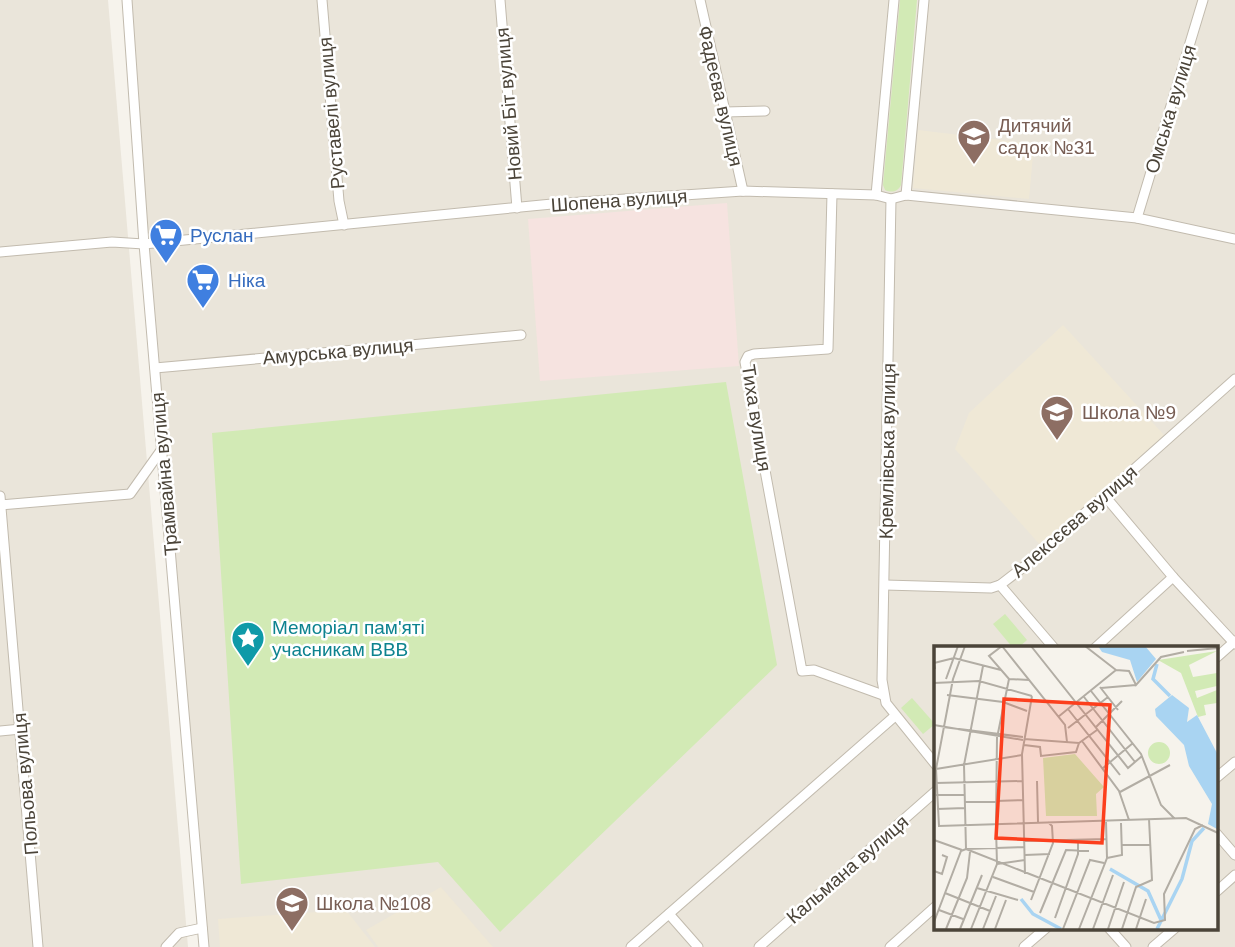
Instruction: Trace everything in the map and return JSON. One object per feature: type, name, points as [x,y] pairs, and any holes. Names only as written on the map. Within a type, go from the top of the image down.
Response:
[{"type":"street","name":"Трамвайна вулиця","points":[[127,0],[204,947]]},
{"type":"street","name":"Руставелі вулиця","points":[[322,0],[339,201],[344,225]]},
{"type":"street","name":"Новий Біт вулиця","points":[[500,0],[517,208]]},
{"type":"street","name":"Фадеєва вулиця","points":[[700,0],[743,191]]},
{"type":"street","points":[[876,195],[894,0]]},
{"type":"street","points":[[906,195],[924,0]]},
{"type":"street","name":"Омська вулиця","points":[[1137,218],[1203,0]]},
{"type":"street","points":[[725,112],[765,111]]},
{"type":"street","name":"Шопена вулиця","points":[[0,252],[112,242],[145,244],[517,208],[743,191],[876,195],[891,199],[906,195],[1137,218],[1235,239]]},
{"type":"street","name":"Тиха вулиця","points":[[832,194],[828,349],[754,354],[748,356],[745,362],[802,671],[814,670],[884,699]]},
{"type":"street","name":"Кремлівська вулиця","points":[[884,699],[891,199]]},
{"type":"street","name":"Амурська вулиця","points":[[155,368],[521,335]]},
{"type":"street","name":"Алексєєва вулиця","points":[[885,585],[978,589],[1000,585],[1030,562],[1235,379]]},
{"type":"street","points":[[0,505],[130,494],[162,449]]},
{"type":"street","points":[[1104,495],[1234,643],[1218,656]]},
{"type":"street","name":"Польова вулиця","points":[[0,496],[38,947]]},
{"type":"street","points":[[1097,646],[1174,577]]},
{"type":"street","points":[[1000,585],[1052,646]]},
{"type":"street","points":[[884,699],[934,763]]},
{"type":"street","points":[[631,947],[895,716]]},
{"type":"street","points":[[0,731],[20,729]]},
{"type":"street","points":[[1218,776],[1235,762]]},
{"type":"street","name":"Кальмана вулиця","points":[[759,947],[934,793]]},
{"type":"street","points":[[1218,835],[1235,855]]},
{"type":"street","points":[[1218,890],[1235,875]]},
{"type":"street","points":[[890,947],[934,907]]},
{"type":"street","points":[[669,914],[698,947]]},
{"type":"street","points":[[166,947],[179,933],[202,928]]},
{"type":"street","points":[[1024,947],[1043,930]]},
{"type":"street","points":[[1111,930],[1126,947]]},
{"type":"street","points":[[1153,947],[1173,930]]},
{"type":"shaded area","points":[[0,0],[108,0],[188,947],[0,947]]},
{"type":"shaded area","points":[[124,0],[1235,0],[1235,947],[208,947]]},
{"type":"shaded area","name":"Дитячий садок №31","points":[[918,130],[1034,144],[1029,199],[913,188]]},
{"type":"shaded area","points":[[727,203],[739,366],[540,381],[528,219]]},
{"type":"shaded area","name":"Школа №9","points":[[1063,325],[1164,435],[1041,546],[955,449],[969,413]]},
{"type":"shaded area","points":[[441,887],[493,947],[378,947],[366,930]]},
{"type":"shaded area","name":"Школа №108","points":[[346,910],[375,947],[220,947],[218,919]]},
{"type":"green space","points":[[900,0],[917,0],[901,185],[892,192],[885,190],[883,185]]},
{"type":"green space","points":[[726,382],[777,665],[500,932],[438,862],[241,884],[212,433]]},
{"type":"green space","points":[[1005,614],[1027,640],[1020,646],[1011,646],[993,624]]},
{"type":"green space","points":[[912,698],[934,725],[923,734],[901,708]]},
{"type":"place","name":"Дитячий садок №31","points":[[974,166]]},
{"type":"place","name":"Руслан","points":[[166,265]]},
{"type":"place","name":"Ніка","points":[[203,310]]},
{"type":"place","name":"Школа №9","points":[[1057,442]]},
{"type":"place","name":"Меморіал пам'яті учасникам ВВВ","points":[[248,668]]},
{"type":"place","name":"Школа №108","points":[[292,933]]}]
